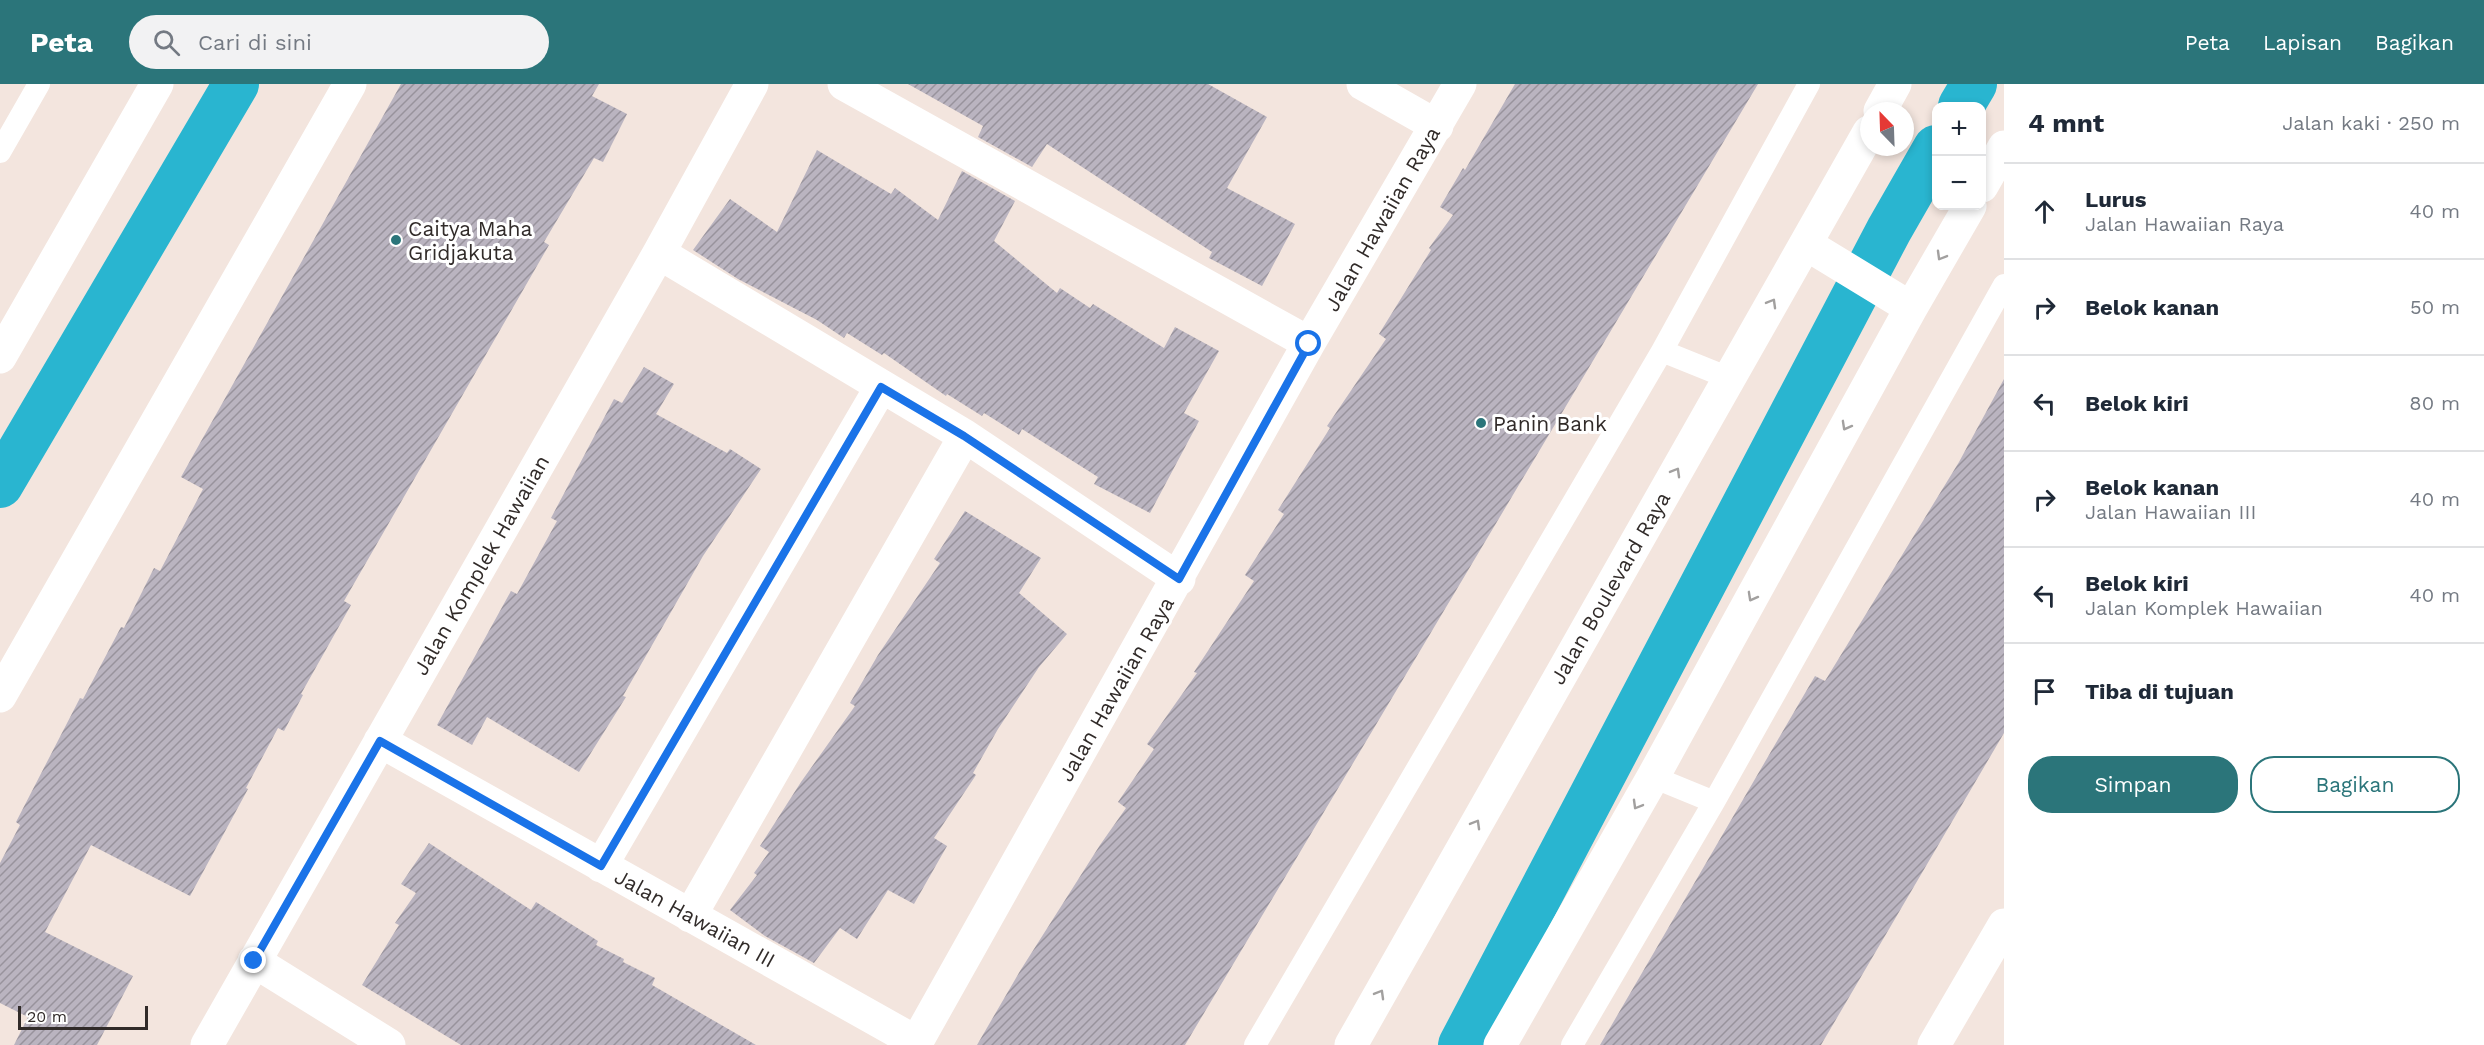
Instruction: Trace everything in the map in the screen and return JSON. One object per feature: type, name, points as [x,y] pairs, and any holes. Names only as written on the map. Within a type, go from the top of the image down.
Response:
[{"type":"street","points":[[0,357],[157,84]]},
{"type":"street","points":[[0,696],[350,84]]},
{"type":"street","name":"Jalan Komplek Hawaiian","points":[[207,1045],[659,253],[752,84]]},
{"type":"street","points":[[844,84],[1309,344]]},
{"type":"street","points":[[1364,84],[1437,126]]},
{"type":"street","name":"Jalan Hawaiian Raya","points":[[916,1044],[1309,344],[1460,84]]},
{"type":"street","points":[[1885,102],[1895,84]]},
{"type":"street","points":[[1986,179],[2004,147]]},
{"type":"street","name":"Jalan Boulevard Raya","points":[[1351,1045],[1729,378],[1811,248],[1860,150]]},
{"type":"street","points":[[1500,1045],[1653,777],[1903,303],[1967,210]]},
{"type":"street","points":[[1811,248],[1903,303]]},
{"type":"street","points":[[659,253],[964,436],[1179,579]]},
{"type":"street","points":[[601,866],[881,387]]},
{"type":"street","points":[[690,916],[964,436]]},
{"type":"street","name":"Jalan Hawaiian III","points":[[380,741],[916,1044]]},
{"type":"street","points":[[1934,1045],[2004,926]]},
{"type":"street","points":[[254,961],[389,1045]]},
{"type":"lane","points":[[0,152],[39,84]]},
{"type":"lane","points":[[1255,1045],[1662,351],[1809,84]]},
{"type":"lane","points":[[1572,1045],[1714,802],[2004,285]]},
{"type":"lane","points":[[1662,351],[1729,378]]},
{"type":"lane","points":[[1653,777],[1714,802]]},
{"type":"building","points":[[401,84],[599,84],[592,96],[627,114],[603,162],[594,158],[544,242],[549,245],[344,601],[351,605],[301,694],[303,695],[284,731],[278,728],[190,896],[91,845],[45,932],[133,976],[97,1045],[14,1045],[28,1017],[0,1003],[0,863],[20,825],[16,822],[80,698],[83,699],[121,627],[124,628],[154,568],[160,571],[203,489],[181,477]]},
{"type":"building","points":[[908,84],[1208,84],[1267,117],[1227,188],[1295,224],[1262,286],[1209,258],[1212,252],[1047,144],[1032,167],[978,137],[983,126]]},
{"type":"building","points":[[1515,84],[1758,84],[1185,1045],[977,1045],[1020,971],[1126,808],[1118,802],[1154,749],[1147,744],[1197,673],[1194,672],[1254,581],[1245,575],[1284,514],[1278,510],[1330,428],[1327,426],[1386,339],[1379,334],[1431,250],[1429,248],[1453,215],[1440,207],[1463,168],[1465,170]]},
{"type":"building","points":[[817,150],[891,194],[895,188],[938,220],[962,171],[1015,201],[994,241],[1057,293],[1060,288],[1090,308],[1093,304],[1164,348],[1175,327],[1219,351],[1184,413],[1199,421],[1150,513],[1094,484],[1098,477],[1022,429],[1019,435],[984,413],[982,416],[947,394],[946,396],[884,353],[882,355],[847,333],[844,338],[817,320],[738,279],[693,250],[730,199],[777,232]]},
{"type":"building","points":[[644,367],[674,384],[656,414],[727,453],[730,449],[761,469],[703,556],[623,696],[626,697],[579,772],[487,717],[472,745],[437,725],[511,591],[517,594],[557,521],[551,518],[614,399],[622,403]]},
{"type":"building","points":[[2004,379],[2004,733],[1821,1045],[1600,1045],[1815,676],[1825,681],[1959,462]]},
{"type":"building","points":[[965,511],[1041,558],[1019,593],[1067,634],[1039,667],[998,729],[973,773],[976,775],[934,838],[947,846],[914,904],[888,890],[857,939],[840,928],[814,963],[765,936],[730,910],[757,875],[754,873],[769,852],[760,846],[801,782],[855,706],[850,703],[878,655],[940,563],[934,559]]},
{"type":"building","points":[[429,843],[531,910],[536,902],[598,941],[596,945],[655,978],[652,985],[756,1045],[461,1045],[362,985],[399,925],[395,923],[416,893],[401,884]]},
{"type":"waterway","points":[[0,485],[236,84]]},
{"type":"waterway","points":[[1963,102],[1974,84]]},
{"type":"waterway","points":[[1461,1045],[1889,230],[1932,155]]},
{"type":"place","name":"Caitya Maha Gridjakuta","points":[[396,240]]},
{"type":"place","name":"Panin Bank","points":[[1481,423]]},
{"type":"route","points":[[254,961],[380,741],[601,866],[881,387],[964,436],[1179,579],[1309,344]]}]
